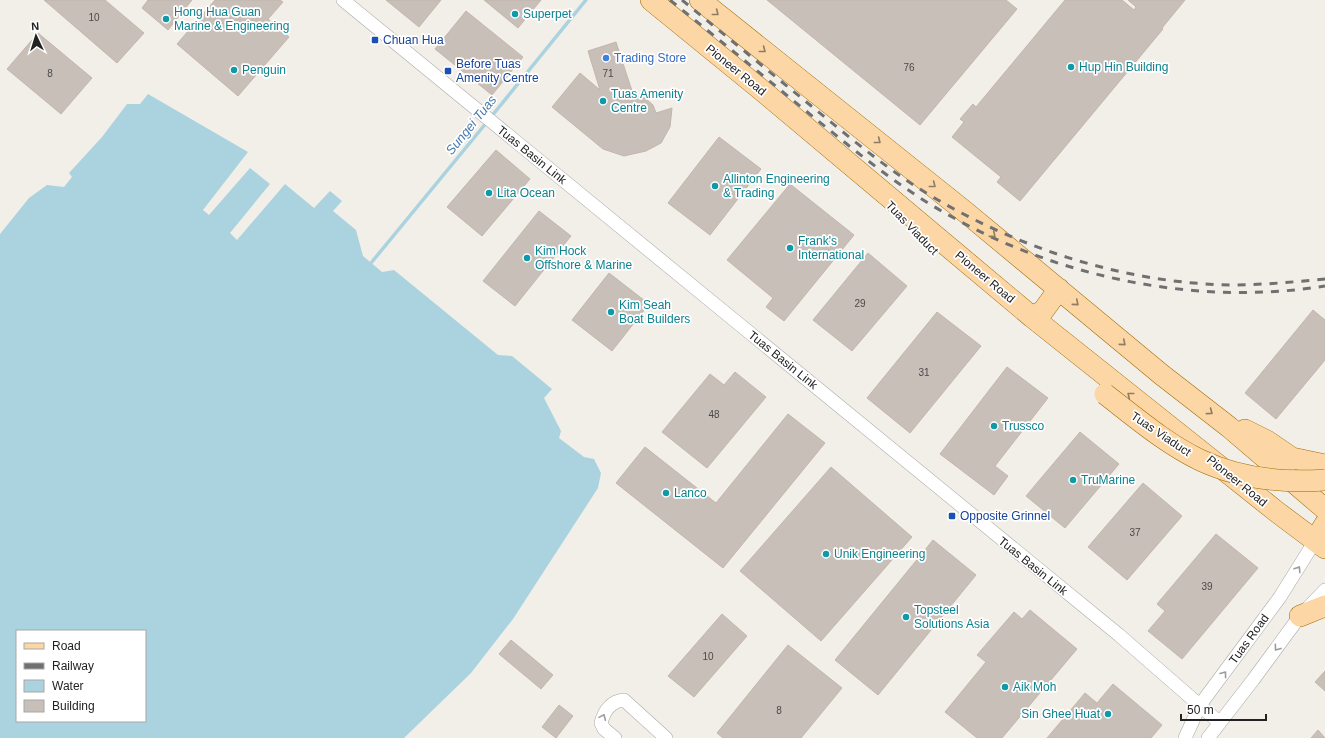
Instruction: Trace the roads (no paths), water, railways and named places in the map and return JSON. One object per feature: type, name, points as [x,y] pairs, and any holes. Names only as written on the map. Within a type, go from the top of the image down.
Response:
[{"type":"main road","name":"Tuas Viaduct","points":[[640,0],[887,202],[940,257],[1154,432],[1200,460],[1232,471],[1276,480],[1325,480]]},
{"type":"main road","name":"Pioneer Road","points":[[651,0],[759,88],[1032,317],[1322,537]]},
{"type":"main road","points":[[700,0],[903,160],[1162,375],[1229,427],[1325,509]]},
{"type":"main road","points":[[1032,317],[1043,311],[1059,289]]},
{"type":"main road","points":[[1229,427],[1249,431],[1292,458],[1325,465]]},
{"type":"main road","points":[[1280,450],[1294,451],[1314,456],[1325,456]]},
{"type":"main road","points":[[1300,616],[1325,606]]},
{"type":"street","name":"Tuas Basin Link","points":[[343,0],[1119,635],[1220,723]]},
{"type":"street","name":"Tuas Road","points":[[1185,738],[1200,705],[1280,597],[1322,537]]},
{"type":"street","points":[[1208,738],[1300,616],[1325,590]]},
{"type":"street","points":[[615,738],[604,729],[601,722],[604,713],[616,701],[624,700],[666,738]]},
{"type":"water","points":[[148,94],[248,152],[203,210],[209,215],[250,168],[270,184],[230,233],[237,240],[285,184],[314,208],[330,191],[342,201],[333,211],[356,230],[363,256],[382,272],[394,270],[498,355],[512,356],[552,389],[544,398],[561,431],[559,438],[584,457],[594,459],[601,473],[598,488],[513,619],[471,673],[404,738],[0,738],[0,234],[29,198],[47,185],[64,187],[72,177],[69,173],[102,137],[127,104],[140,104]]},
{"type":"waterway","name":"Sungei Tuas","points":[[491,117],[586,0]]},
{"type":"waterway","name":"Sungei Tuas","points":[[371,263],[487,122]]},
{"type":"railway","points":[[670,0],[877,168],[934,207],[996,239],[1041,257],[1087,272],[1134,282],[1182,289],[1230,292],[1278,291],[1325,286]]},
{"type":"railway","points":[[682,0],[890,169],[938,200],[1006,235],[1079,261],[1116,271],[1154,278],[1192,283],[1230,285],[1266,284],[1325,279]]},
{"type":"place","name":"Superpet","points":[[515,14]]},
{"type":"place","name":"Hong Hua Guan Marine & Engineering","points":[[166,19]]},
{"type":"place","name":"Chuan Hua","points":[[375,40]]},
{"type":"place","name":"Trading Store","points":[[606,58]]},
{"type":"place","name":"Hup Hin Building","points":[[1071,67]]},
{"type":"place","name":"Penguin","points":[[234,70]]},
{"type":"place","name":"Before Tuas Amenity Centre","points":[[448,71]]},
{"type":"place","name":"Tuas Amenity Centre","points":[[603,101]]},
{"type":"place","name":"Allinton Engineering & Trading","points":[[715,186]]},
{"type":"place","name":"Lita Ocean","points":[[489,193]]},
{"type":"place","name":"Frank's International","points":[[790,248]]},
{"type":"place","name":"Kim Hock Offshore & Marine","points":[[527,258]]},
{"type":"place","name":"Kim Seah Boat Builders","points":[[611,312]]},
{"type":"place","name":"Trussco","points":[[994,426]]},
{"type":"place","name":"TruMarine","points":[[1073,480]]},
{"type":"place","name":"Lanco","points":[[666,493]]},
{"type":"place","name":"Opposite Grinnel","points":[[952,516]]},
{"type":"place","name":"Unik Engineering","points":[[826,554]]},
{"type":"place","name":"Topsteel Solutions Asia","points":[[906,617]]},
{"type":"place","name":"Aik Moh","points":[[1005,687]]},
{"type":"place","name":"Sin Ghee Huat","points":[[1108,714]]}]
